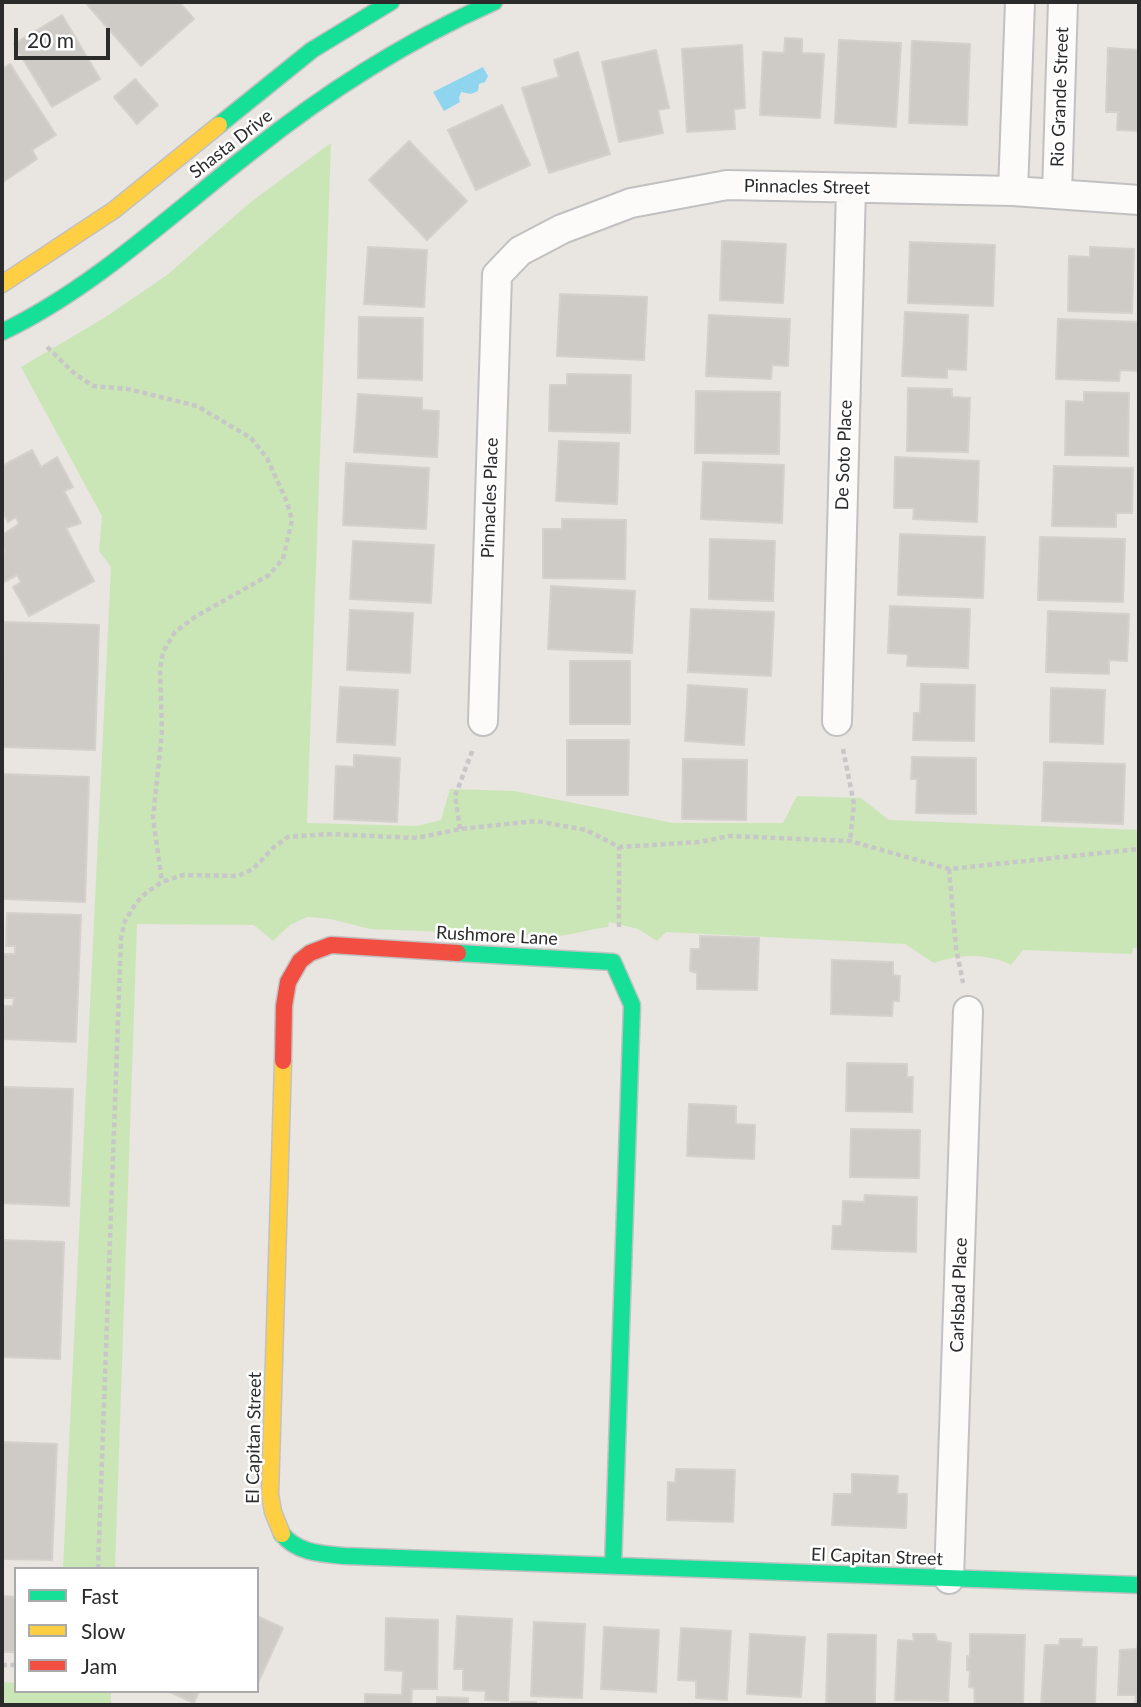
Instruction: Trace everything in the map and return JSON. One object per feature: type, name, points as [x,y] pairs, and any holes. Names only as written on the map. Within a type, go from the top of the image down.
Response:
[{"type":"street","name":"Shasta Drive","points":[[2,284],[114,211],[312,50],[391,2]]},
{"type":"street","name":"Shasta Drive","points":[[2,332],[22,323],[105,268],[277,131],[366,68],[442,24],[494,2]]},
{"type":"street","points":[[1013,191],[1020,2]]},
{"type":"street","name":"Rio Grande Street","points":[[1057,193],[1063,2]]},
{"type":"street","name":"Pinnacles Street","points":[[497,275],[520,251],[562,229],[631,203],[727,185],[1013,191],[1139,200]]},
{"type":"street","name":"De Soto Place","points":[[836,721],[851,188]]},
{"type":"street","name":"Pinnacles Place","points":[[483,721],[497,275]]},
{"type":"street","name":"Rushmore Lane","points":[[284,1044],[287,979],[295,965],[310,953],[331,945],[613,962]]},
{"type":"street","points":[[613,962],[632,1005],[613,1566]]},
{"type":"street","name":"Carlsbad Place","points":[[949,1579],[968,1011]]},
{"type":"street","name":"El Capitan Street","points":[[284,1044],[270,1494],[272,1518],[284,1539],[301,1549],[345,1556],[1139,1586]]},
{"type":"path","points":[[22,323],[74,373],[93,386],[128,389],[197,406],[251,438],[267,458],[292,520],[283,559],[269,575],[195,617],[175,632],[163,652],[160,670],[162,732],[153,818],[162,882]]},
{"type":"path","points":[[460,829],[456,796],[483,721]]},
{"type":"path","points":[[836,721],[854,804],[850,841]]},
{"type":"path","points":[[98,1567],[121,938],[125,921],[136,903],[147,892],[162,882],[183,875],[238,876],[253,869],[288,837],[328,834],[417,838],[460,829],[536,821],[586,830],[619,848],[699,842],[730,836],[850,841],[949,869],[1139,849]]},
{"type":"path","points":[[613,962],[620,922],[619,848]]},
{"type":"path","points":[[949,869],[956,948],[968,1011]]},
{"type":"green space","points":[[331,143],[307,823],[417,826],[441,820],[450,789],[514,791],[673,823],[783,823],[797,796],[861,798],[889,820],[1139,830],[1139,948],[1133,948],[1132,954],[1023,950],[1011,965],[992,958],[973,956],[934,963],[905,944],[666,932],[657,941],[638,929],[609,922],[608,927],[555,936],[370,929],[331,919],[307,917],[290,925],[273,941],[254,925],[137,924],[115,1567],[63,1567],[111,567],[99,551],[102,516],[21,367],[104,318],[167,275],[252,201]]},
{"type":"green space","points":[[2,1682],[14,1683],[14,1693],[111,1693],[111,1705],[2,1705]]},
{"type":"water","points":[[483,67],[488,76],[485,82],[479,84],[478,91],[471,94],[461,92],[460,102],[444,111],[433,92]]},
{"type":"building","points":[[85,2],[179,2],[194,19],[141,66]]},
{"type":"building","points":[[62,15],[100,79],[52,107],[14,44]]},
{"type":"building","points":[[785,38],[802,39],[802,53],[824,54],[820,118],[760,115],[763,52],[784,53]]},
{"type":"building","points":[[839,40],[901,43],[896,127],[835,123]]},
{"type":"building","points":[[912,41],[970,44],[967,125],[909,123]]},
{"type":"building","points":[[742,45],[745,108],[734,109],[735,129],[687,132],[682,49]]},
{"type":"building","points":[[1108,48],[1139,50],[1139,131],[1117,130],[1118,112],[1106,112]]},
{"type":"building","points":[[656,50],[669,108],[658,110],[663,133],[619,142],[602,62]]},
{"type":"building","points":[[578,52],[610,154],[549,173],[522,88],[559,77],[554,60]]},
{"type":"building","points":[[10,64],[56,135],[32,150],[37,159],[3,182],[2,69]]},
{"type":"building","points":[[135,79],[158,105],[137,124],[114,97]]},
{"type":"building","points":[[502,105],[530,165],[476,190],[448,130]]},
{"type":"building","points":[[409,141],[467,201],[427,240],[369,180]]},
{"type":"building","points":[[722,241],[786,244],[783,303],[720,300]]},
{"type":"building","points":[[910,242],[995,245],[993,306],[908,303]]},
{"type":"building","points":[[368,247],[427,250],[424,307],[364,304]]},
{"type":"building","points":[[1090,247],[1134,249],[1132,313],[1068,311],[1069,256],[1090,257]]},
{"type":"building","points":[[560,294],[647,297],[644,360],[557,356]]},
{"type":"building","points":[[905,312],[968,315],[966,370],[947,369],[947,378],[902,376]]},
{"type":"building","points":[[709,315],[790,319],[788,366],[772,365],[771,379],[706,376]]},
{"type":"building","points":[[359,317],[423,318],[422,380],[358,378]]},
{"type":"building","points":[[1058,319],[1139,322],[1139,371],[1120,370],[1119,381],[1056,379]]},
{"type":"building","points":[[567,374],[631,375],[630,433],[549,431],[550,385],[567,385]]},
{"type":"building","points":[[908,388],[952,389],[952,397],[970,398],[968,452],[907,451]]},
{"type":"building","points":[[696,391],[780,392],[779,454],[695,453]]},
{"type":"building","points":[[1084,392],[1129,393],[1128,456],[1065,455],[1066,401],[1084,402]]},
{"type":"building","points":[[358,394],[422,398],[422,410],[439,411],[437,457],[354,452]]},
{"type":"building","points":[[559,441],[619,443],[617,504],[556,501]]},
{"type":"building","points":[[32,450],[41,467],[57,457],[73,487],[64,491],[81,523],[66,528],[94,581],[29,616],[13,587],[21,582],[17,575],[2,583],[2,554],[5,552],[2,535],[19,524],[16,517],[8,522],[2,510],[2,466]]},
{"type":"building","points":[[895,457],[979,461],[977,522],[913,519],[914,508],[894,508]]},
{"type":"building","points":[[703,462],[784,465],[782,523],[701,519]]},
{"type":"building","points":[[346,463],[429,468],[426,529],[343,525]]},
{"type":"building","points":[[1054,466],[1133,468],[1132,513],[1116,513],[1116,527],[1052,526]]},
{"type":"building","points":[[562,519],[626,520],[625,579],[543,578],[543,529],[562,529]]},
{"type":"building","points":[[900,534],[985,537],[983,598],[898,595]]},
{"type":"building","points":[[1040,537],[1125,539],[1123,602],[1038,600]]},
{"type":"building","points":[[710,539],[775,541],[773,601],[709,599]]},
{"type":"building","points":[[353,541],[434,545],[431,603],[350,599]]},
{"type":"building","points":[[551,586],[635,591],[632,653],[548,649]]},
{"type":"building","points":[[890,606],[970,609],[968,668],[907,666],[908,654],[888,653]]},
{"type":"building","points":[[691,609],[774,612],[771,676],[688,672]]},
{"type":"building","points":[[350,610],[413,613],[410,673],[347,670]]},
{"type":"building","points":[[1048,611],[1129,614],[1127,661],[1109,660],[1109,674],[1046,672]]},
{"type":"building","points":[[4,622],[99,625],[95,750],[2,747]]},
{"type":"building","points":[[570,661],[630,661],[630,724],[570,724]]},
{"type":"building","points":[[921,684],[975,685],[974,741],[913,740],[914,713],[920,713]]},
{"type":"building","points":[[688,685],[747,689],[744,745],[685,741]]},
{"type":"building","points":[[340,687],[398,690],[395,745],[337,742]]},
{"type":"building","points":[[1051,688],[1105,690],[1103,744],[1050,742]]},
{"type":"building","points":[[567,740],[629,740],[628,795],[567,795]]},
{"type":"building","points":[[354,755],[400,758],[397,822],[334,819],[336,766],[354,767]]},
{"type":"building","points":[[912,757],[976,758],[976,814],[916,813],[917,779],[911,779]]},
{"type":"building","points":[[683,759],[747,760],[746,820],[682,819]]},
{"type":"building","points":[[1044,762],[1125,764],[1123,824],[1042,821]]},
{"type":"building","points":[[2,774],[89,777],[85,902],[2,899]]},
{"type":"building","points":[[7,913],[81,915],[76,1042],[2,1039],[4,1006],[13,1006],[14,998],[2,998],[2,954],[15,954],[15,946],[6,946]]},
{"type":"building","points":[[700,936],[759,938],[757,990],[697,989],[697,973],[690,971],[691,949],[700,949]]},
{"type":"building","points":[[832,960],[893,962],[893,975],[900,976],[899,1001],[893,1001],[892,1016],[831,1014]]},
{"type":"building","points":[[847,1063],[907,1064],[907,1077],[913,1077],[912,1112],[846,1111]]},
{"type":"building","points":[[2,1087],[73,1089],[69,1206],[2,1203]]},
{"type":"building","points":[[689,1104],[736,1106],[736,1124],[755,1125],[754,1159],[687,1156]]},
{"type":"building","points":[[851,1129],[920,1130],[919,1178],[850,1177]]},
{"type":"building","points":[[865,1195],[917,1197],[916,1252],[832,1249],[833,1226],[842,1226],[843,1201],[864,1202]]},
{"type":"building","points":[[2,1240],[64,1242],[60,1359],[2,1357]]},
{"type":"building","points":[[2,1442],[57,1444],[52,1560],[2,1559]]},
{"type":"building","points":[[676,1469],[735,1470],[733,1522],[667,1520],[668,1482],[675,1483]]},
{"type":"building","points":[[852,1474],[898,1476],[897,1494],[907,1494],[906,1528],[832,1525],[834,1494],[852,1494]]},
{"type":"building","points":[[2,1596],[14,1597],[14,1652],[2,1652]]},
{"type":"building","points":[[457,1616],[512,1619],[508,1701],[485,1700],[486,1691],[463,1690],[463,1669],[454,1669]]},
{"type":"building","points":[[259,1617],[283,1628],[259,1681]]},
{"type":"building","points":[[386,1618],[438,1620],[437,1689],[412,1689],[411,1705],[365,1705],[365,1694],[402,1695],[403,1671],[385,1670]]},
{"type":"building","points":[[534,1622],[585,1624],[582,1698],[531,1696]]},
{"type":"building","points":[[604,1627],[659,1630],[656,1692],[601,1689]]},
{"type":"building","points":[[681,1628],[731,1631],[727,1700],[696,1698],[696,1681],[678,1680]]},
{"type":"building","points":[[750,1634],[805,1637],[801,1697],[747,1694]]},
{"type":"building","points":[[828,1634],[876,1635],[875,1705],[826,1705]]},
{"type":"building","points":[[913,1634],[935,1634],[937,1641],[951,1643],[948,1701],[895,1700],[898,1640],[914,1641]]},
{"type":"building","points":[[970,1634],[1025,1635],[1023,1705],[975,1705],[974,1688],[969,1687],[970,1671],[967,1670]]},
{"type":"building","points":[[1060,1639],[1082,1639],[1081,1647],[1097,1647],[1095,1705],[1041,1704],[1045,1645],[1059,1645]]},
{"type":"building","points":[[1138,1641],[1139,1705],[1135,1705],[1136,1695],[1118,1695],[1120,1650],[1137,1649]]},
{"type":"building","points":[[172,1693],[198,1693],[194,1703]]},
{"type":"building","points":[[437,1697],[468,1698],[468,1705],[437,1705]]},
{"type":"building","points":[[511,1702],[536,1702],[536,1705],[511,1705]]},
{"type":"traffic: fast","points":[[219,125],[312,50],[391,2]]},
{"type":"traffic: fast","points":[[2,332],[36,314],[100,272],[279,130],[338,88],[429,33],[494,2]]},
{"type":"traffic: fast","points":[[458,953],[613,962],[632,1005],[613,1566]]},
{"type":"traffic: fast","points":[[282,1534],[302,1549],[345,1556],[1139,1585]]},
{"type":"traffic: slow","points":[[2,284],[114,210],[219,125]]},
{"type":"traffic: slow","points":[[282,1534],[273,1512],[270,1494],[283,1061]]},
{"type":"traffic: jam","points":[[283,1061],[284,1006],[288,982],[300,961],[310,953],[331,945],[458,953]]}]
